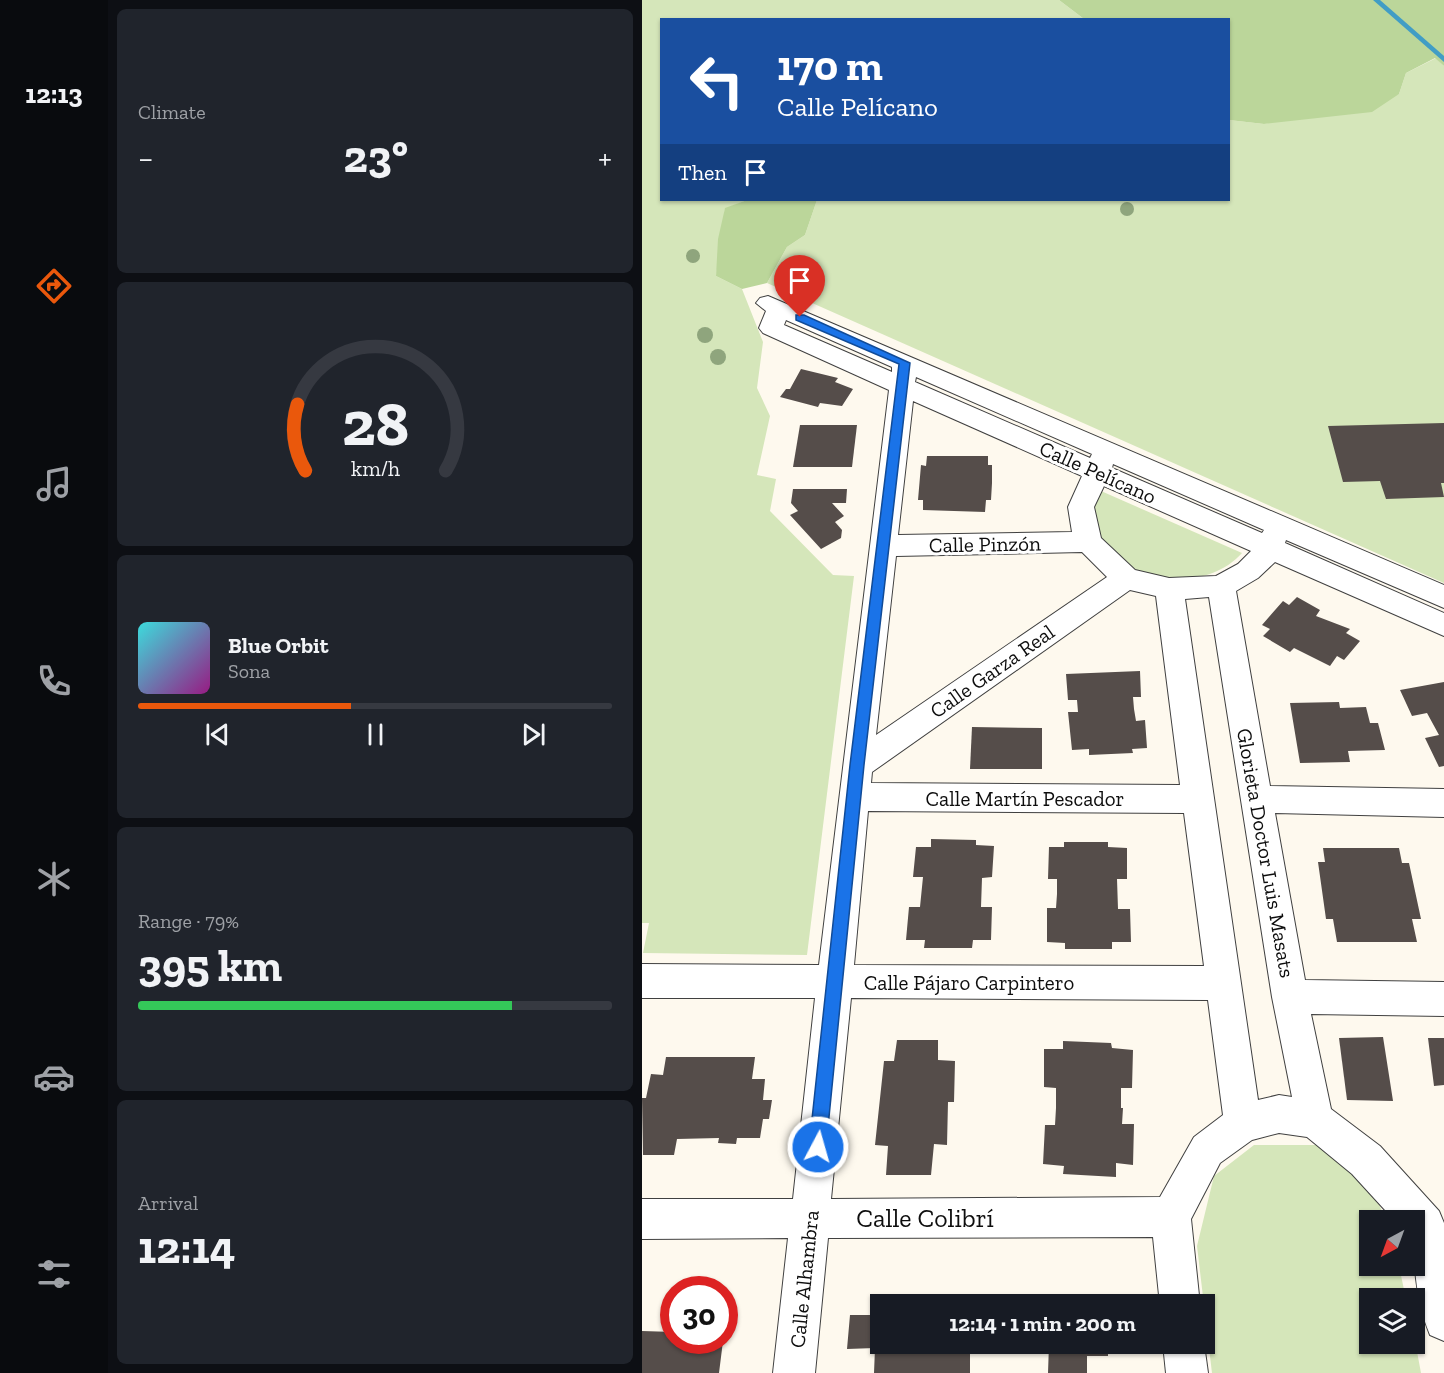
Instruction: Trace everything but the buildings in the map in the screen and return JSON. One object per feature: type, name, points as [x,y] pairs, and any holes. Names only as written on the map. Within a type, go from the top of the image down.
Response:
[{"type":"street","name":"Calle Pelícano","points":[[773,305],[771,328],[903,374],[1274,536],[1444,625]]},
{"type":"street","name":"Calle Alhambra","points":[[794,1373],[857,765],[903,374]]},
{"type":"street","points":[[1101,460],[1081,507],[1088,542],[1126,578],[1169,589],[1221,585],[1248,571],[1266,554],[1274,536]]},
{"type":"street","name":"Calle Pelícano","points":[[1274,536],[1444,597]]},
{"type":"street","name":"Calle Pinzón","points":[[882,546],[1088,542]]},
{"type":"street","name":"Calle Garza Real","points":[[857,765],[1126,578]]},
{"type":"street","name":"Glorieta Doctor Luis Masats","points":[[1221,585],[1290,997],[1315,1120]]},
{"type":"street","points":[[1169,589],[1243,1123]]},
{"type":"street","name":"Calle Martín Pescador","points":[[854,797],[1197,799]]},
{"type":"street","points":[[1257,799],[1444,803]]},
{"type":"street","name":"Calle Pájaro Carpintero","points":[[642,981],[1224,983]]},
{"type":"street","points":[[1290,997],[1444,999]]},
{"type":"street","points":[[1179,1294],[1171,1217],[1207,1150],[1243,1123],[1279,1114],[1315,1120],[1366,1160],[1434,1225],[1444,1321]]},
{"type":"street","name":"Calle Colibrí","points":[[642,1219],[1171,1217]]},
{"type":"street","points":[[1185,1354],[1187,1373]]},
{"type":"green space","points":[[642,0],[1059,0],[1083,18],[660,18],[660,201],[745,201],[725,209],[716,276],[742,289],[763,342],[757,388],[770,416],[757,475],[776,479],[770,511],[833,575],[854,576],[807,955],[643,953],[649,923],[642,923]]},
{"type":"green space","points":[[1059,0],[1444,0],[1444,66],[1435,58],[1406,73],[1399,94],[1372,112],[1264,124],[1230,120],[1230,18],[1083,18]]},
{"type":"green space","points":[[1436,58],[1444,66],[1444,583],[767,283],[787,247],[805,235],[817,201],[1230,201],[1230,120],[1264,124],[1399,94],[1406,73]]},
{"type":"green space","points":[[744,201],[817,201],[805,235],[787,247],[767,283],[742,289],[716,276],[718,239],[725,208]]},
{"type":"green space","points":[[1101,491],[1242,553],[1219,570],[1193,578],[1164,578],[1137,571],[1115,558],[1099,539],[1094,517]]},
{"type":"green space","points":[[1254,1145],[1317,1145],[1371,1185],[1381,1210],[1359,1210],[1359,1276],[1401,1276],[1404,1288],[1359,1288],[1359,1354],[1417,1354],[1421,1373],[1212,1373],[1210,1354],[1215,1354],[1215,1294],[1203,1294],[1197,1246],[1214,1176]]},
{"type":"waterway","points":[[1376,0],[1444,60]]},
{"type":"route","points":[[800,317],[905,363],[857,765],[818,1147]]}]
